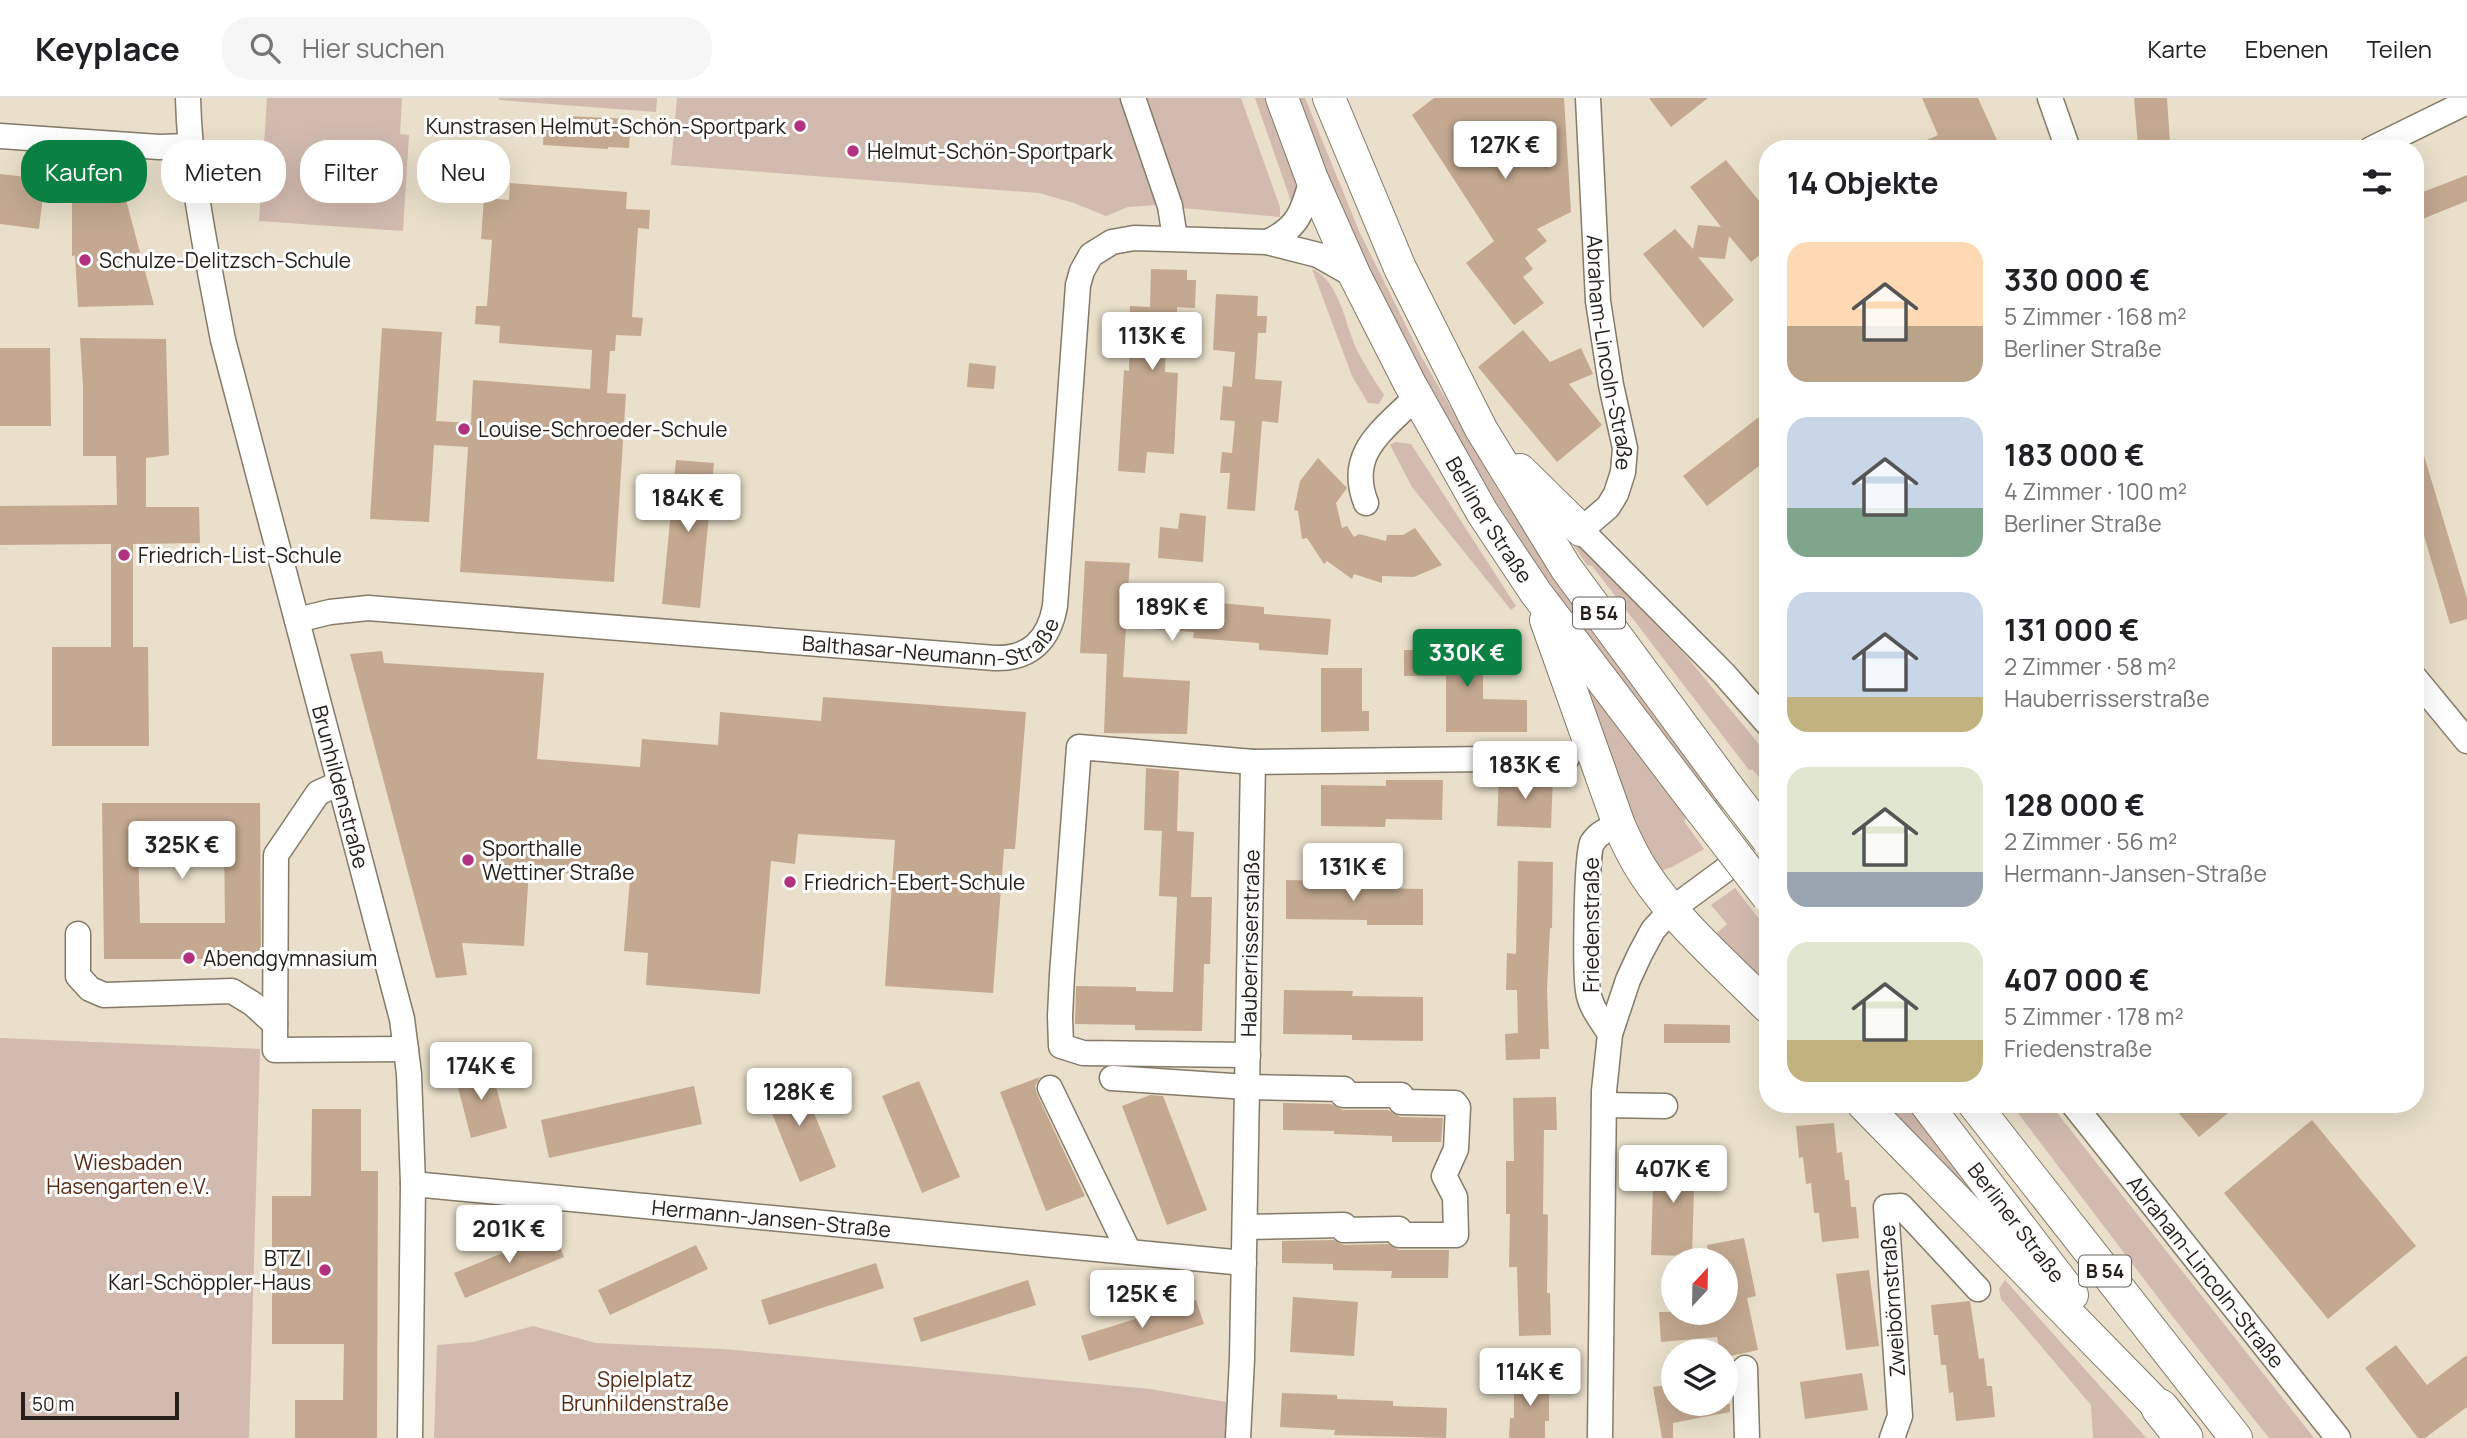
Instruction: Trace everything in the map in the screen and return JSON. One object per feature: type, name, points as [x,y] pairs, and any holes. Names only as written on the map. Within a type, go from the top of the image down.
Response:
[{"type":"highway","name":"Berliner Straße","points":[[2160,1408],[2184,1438]]},
{"type":"main road","name":"Berliner Straße","points":[[1282,98],[1312,179],[1355,276],[1417,396],[1482,512],[1536,593],[1759,885]]},
{"type":"main road","name":"Berliner Straße","points":[[1329,98],[1399,268],[1481,429],[1566,568],[1759,827]]},
{"type":"main road","points":[[1481,429],[1581,530]]},
{"type":"main road","points":[[1536,593],[1619,825],[1644,874],[1672,909],[1759,998]]},
{"type":"main road","points":[[1872,1113],[2160,1408]]},
{"type":"main road","name":"Berliner Straße","points":[[1933,1113],[2160,1408]]},
{"type":"main road","name":"Berliner Straße","points":[[1981,1113],[2236,1438]]},
{"type":"street","name":"Brunhildenstraße","points":[[188,98],[189,140]]},
{"type":"street","points":[[1133,98],[1170,206],[1175,238]]},
{"type":"street","name":"Abraham-Lincoln-Straße","points":[[1581,530],[1608,507],[1616,494],[1623,472],[1625,448],[1611,385],[1598,301],[1588,98]]},
{"type":"street","points":[[2050,98],[2065,140]]},
{"type":"street","points":[[2389,140],[2467,102]]},
{"type":"street","points":[[0,136],[161,147]]},
{"type":"street","points":[[1267,242],[1291,229],[1307,199],[1312,179]]},
{"type":"street","name":"Brunhildenstraße","points":[[198,203],[223,340],[395,990],[406,1049],[413,1184],[410,1438]]},
{"type":"street","name":"Balthasar-Neumann-Straße","points":[[297,620],[330,612],[368,608],[1004,659],[1023,654],[1033,648],[1048,631],[1055,606],[1078,285],[1091,255],[1112,242],[1134,238],[1267,242],[1318,255],[1355,276]]},
{"type":"street","points":[[1366,503],[1359,485],[1360,465],[1366,451],[1417,396]]},
{"type":"street","points":[[1581,530],[1724,674],[1759,714]]},
{"type":"street","points":[[2424,689],[2467,741]]},
{"type":"street","points":[[1248,1055],[1083,1053],[1061,1046],[1060,1016],[1079,747],[1253,762],[1567,758]]},
{"type":"street","name":"Hauberrisserstraße","points":[[1238,1438],[1245,1227],[1253,762]]},
{"type":"street","points":[[340,783],[318,793],[276,855],[275,1050],[406,1049]]},
{"type":"street","name":"Friedenstraße","points":[[1610,1034],[1596,1012],[1588,991],[1588,871],[1593,843],[1599,835],[1619,825]]},
{"type":"street","name":"Friedenstraße","points":[[1600,1438],[1604,1105],[1610,1034],[1628,980],[1653,930],[1672,909],[1725,870]]},
{"type":"street","points":[[79,934],[78,976],[90,989],[104,995],[223,989],[232,991],[253,1004],[275,1024]]},
{"type":"street","points":[[1111,1078],[1247,1087],[1344,1089],[1343,1094],[1401,1095],[1401,1102],[1455,1103],[1458,1107],[1456,1149],[1444,1176],[1455,1197],[1456,1235],[1399,1236],[1399,1229],[1345,1230],[1344,1225],[1245,1227]]},
{"type":"street","points":[[1050,1088],[1129,1252]]},
{"type":"street","points":[[1604,1105],[1665,1106]]},
{"type":"street","name":"Abraham-Lincoln-Straße","points":[[2081,1113],[2338,1438]]},
{"type":"street","name":"Hermann-Jansen-Straße","points":[[413,1184],[1244,1263]]},
{"type":"street","name":"Zweibörnstraße","points":[[1892,1438],[1900,1416],[1886,1208],[1901,1206],[1978,1289]]},
{"type":"street","points":[[1745,1368],[1747,1438]]},
{"type":"green space","points":[[267,98],[402,98],[400,134],[409,135],[403,231],[259,221],[260,203],[286,203],[286,140],[264,140]]},
{"type":"green space","points":[[499,98],[657,98],[656,112]]},
{"type":"green space","name":"Helmut-Schön-Sportpark","points":[[677,98],[1122,98],[1158,205],[1128,207],[1106,216],[1039,193],[671,165]]},
{"type":"green space","points":[[1144,98],[1241,98],[1280,207],[1280,217],[1181,208]]},
{"type":"green space","points":[[1255,98],[1265,98],[1297,183],[1292,204]]},
{"type":"green space","points":[[1296,98],[1305,98],[1359,231],[1421,356],[1499,492],[1588,627],[1727,807],[1719,813],[1580,629],[1493,497],[1412,357],[1352,234]]},
{"type":"green space","points":[[1312,269],[1329,282],[1335,292],[1356,348],[1384,395],[1379,404],[1368,403],[1352,376]]},
{"type":"green space","points":[[1395,442],[1411,444],[1516,606],[1511,610],[1412,487],[1390,445]]},
{"type":"green space","points":[[1577,542],[1687,657],[1759,744],[1759,777],[1753,770],[1749,770],[1573,545]]},
{"type":"green space","points":[[1575,665],[1686,817],[1684,821],[1704,849],[1672,867],[1657,872],[1641,844]]},
{"type":"green space","points":[[1735,888],[1759,919],[1759,984],[1712,937],[1727,924],[1711,905]]},
{"type":"green space","name":"Wiesbaden Hasengarten e.V.","points":[[0,1038],[260,1049],[249,1438],[0,1438]]},
{"type":"green space","points":[[1887,1113],[1916,1113],[2020,1244]]},
{"type":"green space","points":[[2018,1113],[2057,1113],[2314,1438],[2269,1438]]},
{"type":"green space","points":[[2005,1280],[2146,1438],[2093,1438],[2091,1405],[2001,1299],[1999,1289]]},
{"type":"green space","name":"Spielplatz Brunhildenstraße","points":[[533,1326],[596,1343],[724,1349],[1150,1389],[1226,1402],[1226,1438],[434,1438],[437,1345],[473,1342]]},
{"type":"building","points":[[1434,98],[1564,98],[1571,212],[1537,229],[1547,241],[1525,258],[1533,269],[1523,277],[1544,303],[1514,325],[1466,263],[1494,241],[1412,115]]},
{"type":"building","points":[[1649,98],[1708,98],[1671,127]]},
{"type":"building","points":[[1922,98],[1978,98],[1997,140],[1927,140],[1938,135]]},
{"type":"building","points":[[2134,98],[2167,98],[2170,140],[2138,140]]},
{"type":"building","points":[[566,116],[631,119],[629,148],[543,145],[544,126],[565,127]]},
{"type":"building","points":[[1726,160],[1759,201],[1759,255],[1751,262],[1729,236],[1725,259],[1698,257],[1734,300],[1703,328],[1643,254],[1675,229],[1693,249],[1698,225],[1721,227],[1690,187]]},
{"type":"building","points":[[0,174],[21,176],[21,203],[42,203],[39,229],[0,224]]},
{"type":"building","points":[[2467,175],[2467,201],[2424,218],[2424,192]]},
{"type":"building","points":[[510,183],[627,192],[626,209],[650,210],[649,229],[638,228],[632,317],[643,318],[641,336],[616,335],[615,351],[610,351],[607,393],[626,394],[614,582],[460,572],[468,447],[434,445],[429,522],[370,519],[382,328],[442,332],[436,421],[471,423],[473,380],[590,389],[592,350],[499,343],[500,326],[475,324],[476,306],[487,306],[492,240],[481,239],[484,203],[510,203]]},
{"type":"building","points":[[72,203],[127,203],[154,305],[78,307],[75,255],[72,256]]},
{"type":"building","points":[[1151,269],[1187,270],[1187,280],[1196,280],[1195,308],[1177,307],[1177,335],[1166,335],[1165,372],[1178,373],[1174,454],[1147,452],[1145,473],[1118,471],[1124,370],[1129,371],[1130,306],[1150,307]]},
{"type":"building","points":[[1216,294],[1258,296],[1257,316],[1267,316],[1266,333],[1258,333],[1255,379],[1282,381],[1278,423],[1262,421],[1255,511],[1227,509],[1230,473],[1220,473],[1222,452],[1232,453],[1235,421],[1220,420],[1223,386],[1232,387],[1235,352],[1213,350]]},
{"type":"building","points":[[1523,330],[1550,362],[1581,348],[1593,374],[1569,384],[1602,425],[1557,462],[1478,367]]},
{"type":"building","points":[[80,338],[166,339],[169,455],[146,458],[146,507],[199,507],[200,543],[133,544],[133,647],[148,647],[149,746],[52,746],[52,647],[111,647],[111,544],[0,545],[0,506],[117,505],[116,456],[83,456]]},
{"type":"building","points":[[0,348],[50,348],[51,426],[0,426]]},
{"type":"building","points":[[969,363],[996,366],[994,389],[967,387]]},
{"type":"building","points":[[1759,417],[1759,466],[1707,506],[1683,476]]},
{"type":"building","points":[[2424,456],[2467,598],[2467,619],[2450,624],[2424,536]]},
{"type":"building","points":[[1318,458],[1347,488],[1336,503],[1342,528],[1347,526],[1354,537],[1359,534],[1386,541],[1387,535],[1403,535],[1415,528],[1442,565],[1414,577],[1382,576],[1382,583],[1354,574],[1352,579],[1327,561],[1324,564],[1307,538],[1302,539],[1298,511],[1294,510],[1300,481]]},
{"type":"building","points":[[676,460],[714,463],[700,608],[662,604]]},
{"type":"building","points":[[1180,513],[1206,516],[1203,562],[1158,558],[1160,527],[1178,529]]},
{"type":"building","points":[[1085,561],[1130,563],[1128,590],[1197,595],[1197,601],[1264,607],[1264,614],[1331,619],[1328,655],[1259,650],[1259,643],[1193,638],[1194,632],[1126,627],[1123,677],[1190,681],[1187,734],[1104,733],[1107,654],[1080,653]]},
{"type":"building","points":[[1444,642],[1483,642],[1483,699],[1527,700],[1527,732],[1446,732],[1446,676],[1404,676],[1404,650],[1444,650]]},
{"type":"building","points":[[382,651],[384,663],[544,673],[537,759],[640,767],[642,739],[718,745],[720,712],[821,721],[823,697],[1026,712],[1015,849],[1004,849],[993,993],[885,986],[895,840],[798,834],[795,864],[771,861],[760,994],[646,985],[648,953],[624,951],[630,879],[529,870],[524,946],[462,943],[467,975],[436,978],[350,654]]},
{"type":"building","points":[[1321,668],[1362,668],[1362,711],[1369,711],[1369,731],[1321,732]]},
{"type":"building","points":[[1146,768],[1179,771],[1177,831],[1194,832],[1191,897],[1212,897],[1210,964],[1204,964],[1202,1031],[1135,1030],[1135,1025],[1075,1024],[1076,986],[1136,987],[1136,991],[1173,992],[1177,897],[1159,896],[1162,831],[1144,830]]},
{"type":"building","points":[[1499,774],[1553,774],[1551,828],[1497,826]]},
{"type":"building","points":[[1386,780],[1443,780],[1442,820],[1386,819],[1385,827],[1321,826],[1321,785],[1386,786]]},
{"type":"building","points":[[102,803],[260,803],[261,959],[104,959]],"holes":[[[138,839],[224,839],[225,923],[140,923]]]},
{"type":"building","points":[[1518,861],[1553,862],[1547,990],[1549,1049],[1540,1049],[1540,1059],[1506,1060],[1505,1034],[1518,1033],[1517,990],[1506,990],[1507,953],[1516,954]]},
{"type":"building","points":[[1286,880],[1368,882],[1367,888],[1423,889],[1423,925],[1367,925],[1367,920],[1286,919]]},
{"type":"building","points":[[1284,990],[1353,991],[1352,996],[1423,997],[1423,1041],[1352,1040],[1352,1035],[1283,1034]]},
{"type":"building","points":[[1664,1024],[1730,1025],[1730,1043],[1664,1043]]},
{"type":"building","points":[[491,1067],[507,1128],[471,1138],[455,1076]]},
{"type":"building","points":[[798,1074],[836,1167],[800,1182],[762,1089]]},
{"type":"building","points":[[1040,1077],[1035,1086],[1037,1094],[1085,1196],[1046,1211],[1000,1092]]},
{"type":"building","points":[[919,1081],[960,1177],[922,1193],[882,1096]]},
{"type":"building","points":[[694,1086],[702,1124],[549,1158],[541,1120]]},
{"type":"building","points":[[1150,1095],[1163,1096],[1207,1210],[1167,1225],[1122,1106]]},
{"type":"building","points":[[1556,1097],[1557,1130],[1544,1130],[1543,1214],[1548,1215],[1547,1293],[1550,1293],[1551,1335],[1519,1336],[1517,1267],[1509,1267],[1510,1214],[1506,1214],[1506,1161],[1514,1161],[1513,1098]]},
{"type":"building","points":[[1283,1103],[1331,1104],[1343,1110],[1388,1110],[1400,1117],[1443,1118],[1441,1142],[1392,1142],[1392,1136],[1283,1130]]},
{"type":"building","name":"BTZ I Karl-Schöppler-Haus","points":[[312,1109],[361,1109],[361,1171],[378,1171],[377,1438],[295,1438],[295,1400],[343,1400],[344,1344],[272,1344],[272,1196],[311,1196]]},
{"type":"building","points":[[2179,1113],[2228,1113],[2199,1137]]},
{"type":"building","points":[[2312,1120],[2416,1246],[2328,1319],[2224,1193]]},
{"type":"building","points":[[1834,1123],[1837,1153],[1842,1152],[1845,1180],[1849,1180],[1851,1207],[1856,1207],[1859,1238],[1822,1242],[1819,1213],[1814,1213],[1811,1183],[1806,1184],[1803,1157],[1799,1158],[1796,1126]]},
{"type":"building","points":[[1654,1153],[1695,1155],[1692,1248],[1661,1248],[1661,1255],[1651,1255]]},
{"type":"building","points":[[554,1232],[564,1257],[465,1298],[454,1273]]},
{"type":"building","points":[[1744,1238],[1756,1296],[1747,1298],[1758,1350],[1738,1354],[1738,1339],[1717,1337],[1661,1339],[1661,1342],[1659,1312],[1661,1325],[1738,1325],[1738,1248],[1708,1248],[1707,1245]]},
{"type":"building","points":[[1334,1240],[1344,1245],[1388,1244],[1399,1250],[1449,1250],[1448,1278],[1391,1278],[1392,1271],[1333,1270],[1333,1264],[1282,1263],[1282,1241]]},
{"type":"building","points":[[696,1245],[708,1269],[610,1315],[598,1290]]},
{"type":"building","points":[[876,1263],[884,1288],[769,1325],[761,1300]]},
{"type":"building","points":[[1869,1270],[1879,1346],[1846,1350],[1836,1274]]},
{"type":"building","points":[[1028,1280],[1036,1305],[921,1342],[913,1318]]},
{"type":"building","points":[[1293,1297],[1358,1302],[1354,1356],[1290,1352]]},
{"type":"building","points":[[1196,1300],[1204,1324],[1089,1361],[1081,1336]]},
{"type":"building","points":[[1970,1301],[1979,1359],[1984,1358],[1987,1386],[1992,1386],[1995,1417],[1956,1421],[1953,1392],[1949,1393],[1946,1365],[1941,1365],[1938,1335],[1934,1335],[1931,1305]]},
{"type":"building","points":[[2396,1345],[2427,1385],[2467,1355],[2467,1407],[2425,1438],[2418,1438],[2365,1368]]},
{"type":"building","points":[[1862,1373],[1868,1410],[1805,1419],[1800,1382]]},
{"type":"building","points":[[1514,1378],[1549,1379],[1549,1421],[1545,1421],[1545,1438],[1509,1438],[1510,1418],[1514,1418]]},
{"type":"building","points":[[1661,1386],[1661,1416],[1709,1416],[1673,1423],[1673,1438],[1662,1438],[1653,1387]]},
{"type":"building","points":[[1282,1393],[1337,1395],[1337,1399],[1393,1401],[1393,1406],[1447,1408],[1446,1438],[1334,1435],[1335,1430],[1280,1427]]},
{"type":"place","name":"Kunstrasen Helmut-Schön-Sportpark","points":[[800,126]]},
{"type":"place","name":"Helmut-Schön-Sportpark","points":[[853,151]]},
{"type":"place","name":"Schulze-Delitzsch-Schule","points":[[85,260]]},
{"type":"place","name":"Louise-Schroeder-Schule","points":[[464,429]]},
{"type":"place","name":"Friedrich-List-Schule","points":[[124,555]]},
{"type":"place","name":"Sporthalle Wettiner Straße","points":[[468,860]]},
{"type":"place","name":"Friedrich-Ebert-Schule","points":[[790,882]]},
{"type":"place","name":"Abendgymnasium","points":[[189,958]]},
{"type":"place","name":"BTZ I Karl-Schöppler-Haus","points":[[325,1270]]}]
